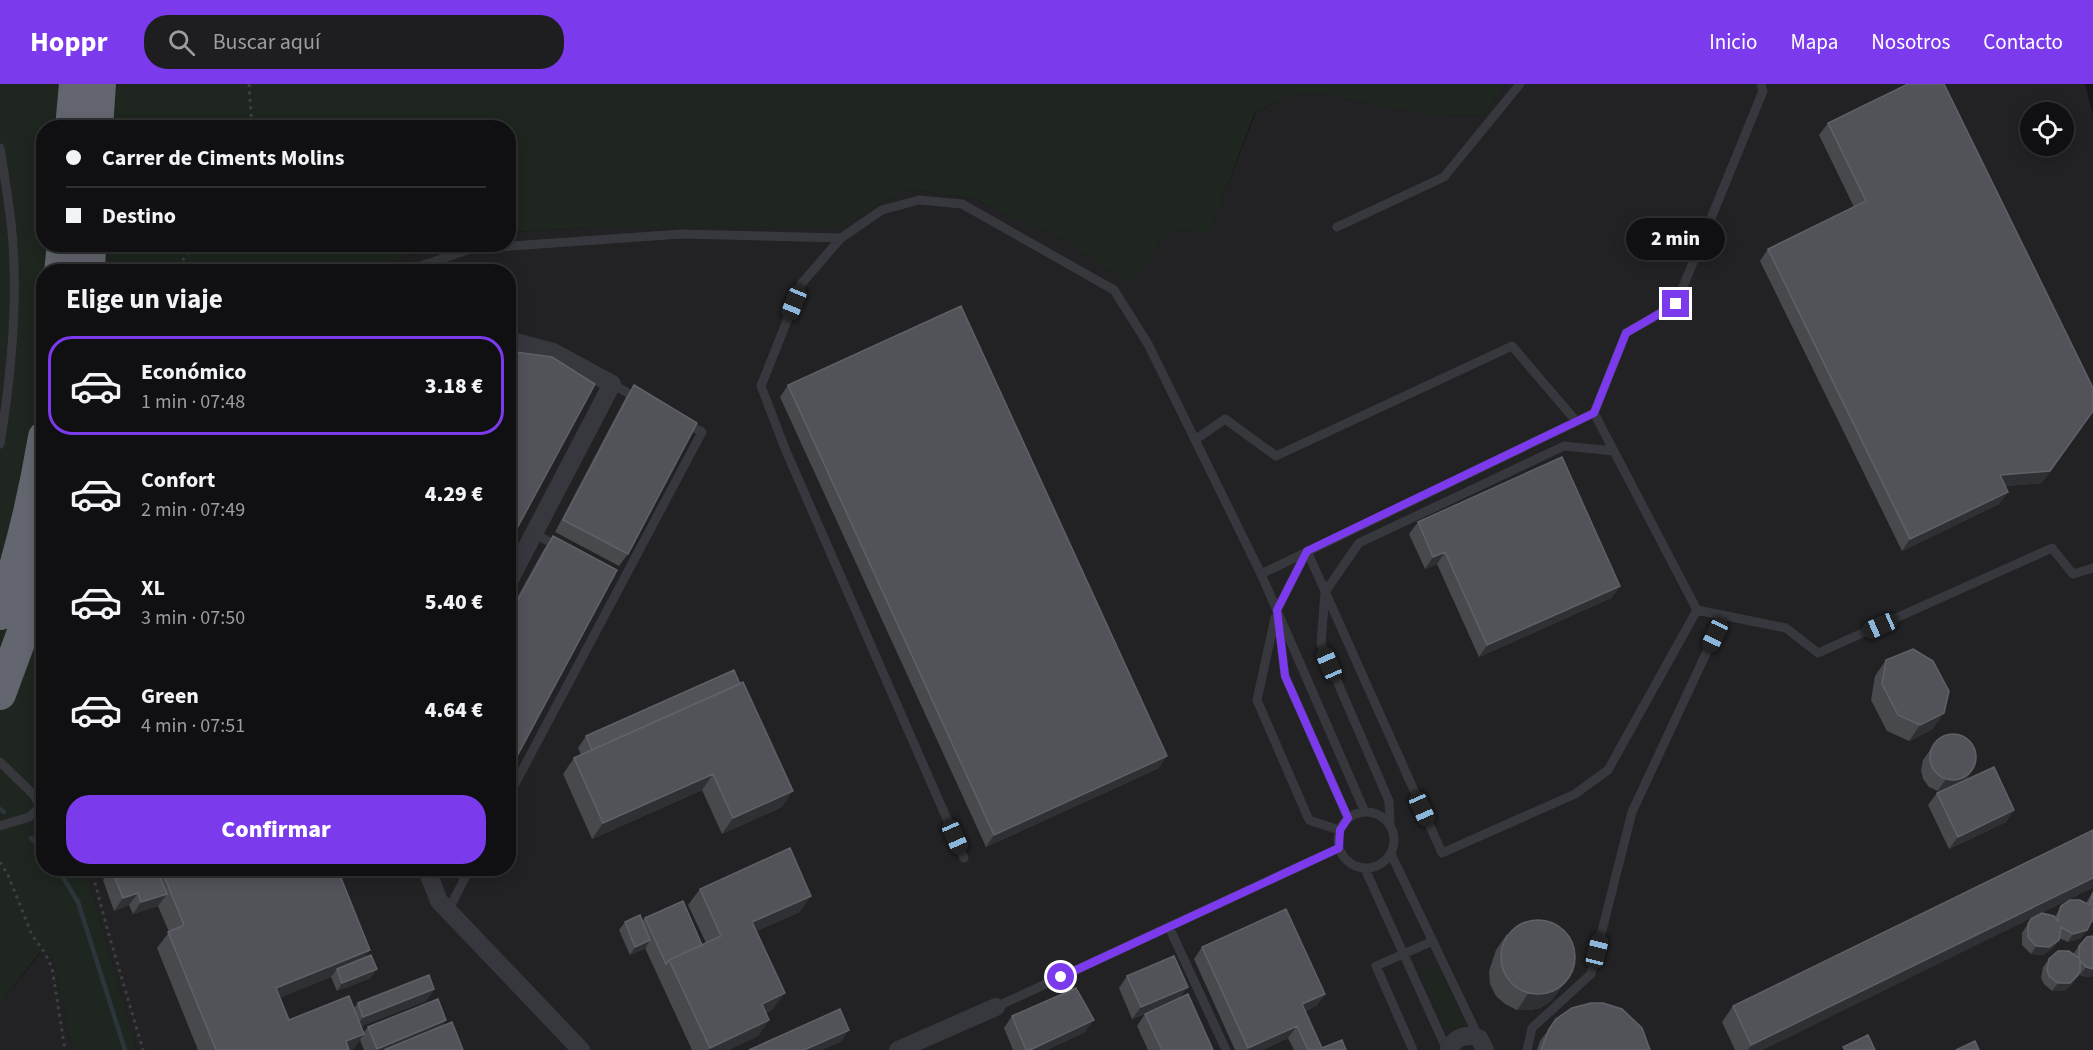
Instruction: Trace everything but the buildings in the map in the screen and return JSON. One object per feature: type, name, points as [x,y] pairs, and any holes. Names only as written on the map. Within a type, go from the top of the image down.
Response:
[{"type":"highway","points":[[72,120],[75,84]]},
{"type":"highway","points":[[98,120],[100,84]]},
{"type":"highway","points":[[0,614],[15,570],[36,482]]},
{"type":"highway","points":[[0,693],[27,621],[36,589]]},
{"type":"street","points":[[516,342],[553,352],[612,384],[516,568]]},
{"type":"street","points":[[429,876],[439,901],[581,1050]]},
{"type":"street","points":[[898,1050],[996,1007]]},
{"type":"street","points":[[1448,1050],[1461,1037],[1469,1036],[1482,1044]]},
{"type":"lane","points":[[1337,227],[1444,177],[1520,84]]},
{"type":"lane","points":[[1261,574],[1594,413],[1626,333],[1676,304],[1763,91],[1761,84]]},
{"type":"lane","points":[[0,148],[11,224],[13,288],[13,335],[0,444]]},
{"type":"lane","points":[[964,858],[786,451],[761,386],[802,283],[841,238],[882,210],[919,200],[962,204],[1114,290],[1148,344],[1261,574],[1365,812]]},
{"type":"lane","points":[[516,246],[681,234],[841,238]]},
{"type":"lane","points":[[427,264],[461,252]]},
{"type":"lane","points":[[1195,440],[1225,419],[1276,456],[1512,346],[1576,421]]},
{"type":"lane","points":[[612,384],[652,405]]},
{"type":"lane","points":[[1594,413],[1697,610]]},
{"type":"lane","points":[[516,782],[702,432],[672,416]]},
{"type":"lane","points":[[1390,825],[1389,801],[1321,644],[1325,592],[1359,543],[1564,446],[1614,451]]},
{"type":"lane","points":[[535,534],[565,550]]},
{"type":"lane","points":[[1697,610],[1786,628],[1818,653],[2052,548],[2073,574],[2093,568]]},
{"type":"lane","points":[[1307,551],[1442,853],[1575,794],[1608,770],[1697,610]]},
{"type":"lane","points":[[1307,551],[1277,610],[1257,700],[1309,820],[1340,830]]},
{"type":"lane","points":[[614,576],[623,582]]},
{"type":"lane","points":[[1277,610],[1285,676],[1348,818]]},
{"type":"lane","points":[[1527,1050],[1532,1028],[1592,974],[1632,812],[1724,615]]},
{"type":"lane","points":[[0,762],[36,799]]},
{"type":"lane","points":[[0,826],[29,818],[36,812]]},
{"type":"lane","points":[[1365,812],[1382,817],[1390,825],[1394,834],[1394,844],[1391,854],[1378,866],[1365,869],[1350,864],[1343,857],[1339,848],[1340,830],[1348,818],[1365,812]]},
{"type":"lane","points":[[996,1007],[1339,848]]},
{"type":"lane","points":[[1391,854],[1482,1044]]},
{"type":"lane","points":[[1365,869],[1448,1050]]},
{"type":"lane","points":[[448,911],[466,876]]},
{"type":"lane","points":[[1169,927],[1226,1050]]},
{"type":"lane","points":[[1413,1050],[1376,966],[1432,941]]},
{"type":"path","points":[[249,84],[251,120]]},
{"type":"path","points":[[180,264],[190,252]]},
{"type":"path","points":[[0,862],[8,875],[32,935],[52,968],[65,1050]]},
{"type":"path","points":[[93,876],[106,928],[143,1050]]},
{"type":"shaded area","points":[[0,84],[1507,84],[1483,115],[1434,116],[1312,92],[1279,99],[1254,114],[1210,232],[1177,230],[1162,237],[1152,258],[1126,282],[1069,243],[975,199],[910,189],[883,201],[843,226],[589,228],[516,232],[516,120],[36,120],[36,252],[418,252],[388,264],[36,264],[36,876],[88,876],[137,1050],[72,1050],[53,956],[40,952],[0,1004]]},
{"type":"shaded area","points":[[1507,84],[2085,84],[2093,115],[2093,1050],[137,1050],[88,876],[516,876],[516,264],[388,264],[418,252],[516,252],[516,232],[589,228],[883,201],[910,189],[975,199],[1069,243],[1126,282],[1152,258],[1162,237],[1177,230],[1210,231],[1255,114],[1279,99],[1312,92],[1434,116],[1483,115]]},
{"type":"shaded area","points":[[41,952],[53,956],[72,1050],[0,1050],[0,1004]]},
{"type":"shaded area","points":[[1438,965],[1464,1021],[1462,1025],[1450,1030],[1446,1029],[1421,975],[1423,971]]},
{"type":"waterway","points":[[0,809],[4,812]]},
{"type":"waterway","points":[[31,838],[36,843]]},
{"type":"waterway","points":[[62,876],[78,902],[125,1050]]},
{"type":"route","points":[[1061,977],[1339,848],[1340,830],[1348,818],[1285,676],[1277,610],[1307,551],[1594,413],[1626,333],[1676,304]]}]
